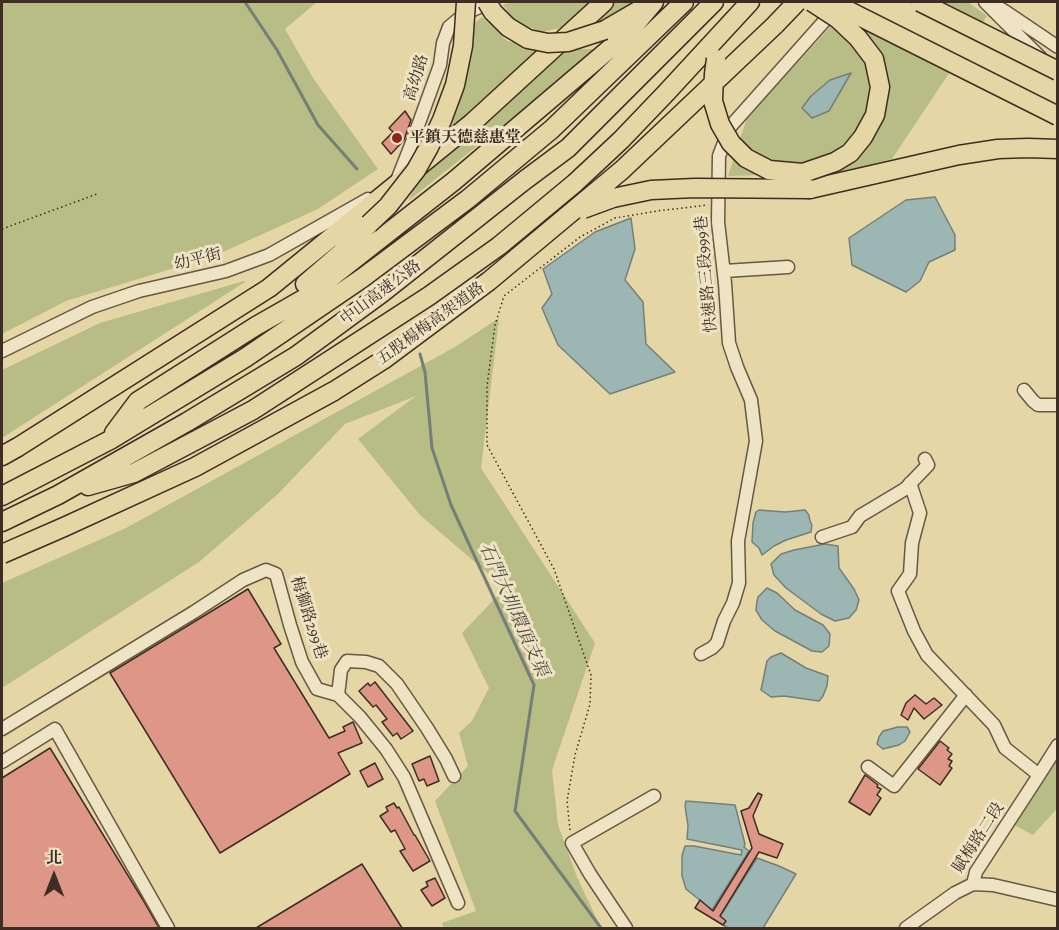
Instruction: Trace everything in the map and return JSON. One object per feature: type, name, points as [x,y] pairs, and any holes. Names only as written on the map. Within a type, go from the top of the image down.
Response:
[{"type":"highway","points":[[256,326],[341,253],[388,206],[416,170],[442,120],[455,85],[463,46],[466,2]]},
{"type":"highway","points":[[489,2],[493,12],[507,27],[528,39],[548,43],[567,42],[605,30],[654,2]]},
{"type":"highway","points":[[2,456],[269,288],[472,123],[604,2]]},
{"type":"highway","points":[[110,440],[138,401],[256,326],[305,298],[454,181],[627,34],[654,2]]},
{"type":"highway","name":"中山高速公路","points":[[2,496],[110,440],[245,358],[361,279],[468,199],[552,129],[684,2]]},
{"type":"highway","name":"中山高速公路","points":[[2,522],[58,495],[187,422],[296,356],[382,293],[568,148],[714,2]]},
{"type":"highway","points":[[58,495],[134,473],[254,410],[429,296],[499,246],[575,183],[621,140],[751,2]]},
{"type":"highway","points":[[751,2],[743,17],[728,35],[716,59],[713,101],[720,124],[731,143],[746,158],[769,170],[803,173],[835,162],[850,153],[863,137],[875,115],[880,87],[874,59],[838,19],[812,2]]},
{"type":"highway","name":"五股楊梅高架道路","points":[[2,554],[195,467],[334,391],[383,360],[489,281],[622,170],[797,2]]},
{"type":"highway","points":[[831,2],[1058,116]]},
{"type":"highway","points":[[860,2],[1058,101]]},
{"type":"highway","points":[[888,2],[1058,87]]},
{"type":"highway","points":[[921,2],[1058,73]]},
{"type":"highway","points":[[810,189],[959,155],[998,149],[1058,149]]},
{"type":"highway","points":[[365,338],[433,301],[552,223],[581,209],[622,196],[651,190],[695,188],[810,189],[856,185],[998,160],[1058,159]]},
{"type":"street","name":"高幼路","points":[[395,184],[440,65],[443,43],[449,27],[466,13],[489,2]]},
{"type":"street","name":"快速路三段999巷","points":[[701,654],[717,643],[739,583],[738,541],[756,441],[751,400],[729,343],[718,222],[719,156],[730,127],[842,2]]},
{"type":"street","points":[[986,2],[1058,73]]},
{"type":"street","points":[[986,2],[1006,12],[1058,48]]},
{"type":"street","name":"幼平街","points":[[2,351],[92,307],[139,291],[226,271],[269,255],[395,184]]},
{"type":"street","points":[[724,271],[788,267]]},
{"type":"street","points":[[1024,390],[1038,405],[1058,405]]},
{"type":"street","points":[[822,537],[852,527],[860,516],[905,489],[928,465],[925,459]]},
{"type":"street","points":[[910,483],[920,513],[912,543],[910,574],[898,591],[914,631],[927,656],[994,725],[1005,748],[1039,776]]},
{"type":"street","name":"梅獅路299巷","points":[[2,729],[243,580],[266,570],[276,574],[302,662],[317,689],[338,695],[360,717],[386,749],[404,777],[458,903]]},
{"type":"street","points":[[338,695],[341,670],[347,661],[379,666],[397,684],[441,751],[454,776]]},
{"type":"street","points":[[868,767],[894,786],[966,695]]},
{"type":"street","points":[[2,762],[55,729],[168,928]]},
{"type":"street","name":"賦梅路二段","points":[[906,928],[955,893],[973,884],[976,872],[1056,750]]},
{"type":"street","points":[[626,928],[572,843],[654,795]]},
{"type":"street","points":[[973,884],[993,885],[1058,900]]},
{"type":"path","points":[[2,229],[97,194]]},
{"type":"path","points":[[572,843],[567,801],[575,755],[590,704],[591,675],[554,569],[487,445],[487,386],[495,325],[504,296],[580,237],[615,218],[718,204]]},
{"type":"green space","points":[[2,2],[317,2],[285,29],[313,78],[378,169],[318,209],[214,256],[66,301],[2,334]]},
{"type":"green space","points":[[511,2],[632,2],[610,18],[541,32],[516,22],[503,5]]},
{"type":"green space","points":[[853,2],[968,2],[987,16],[892,159],[838,173],[728,176],[747,118]]},
{"type":"green space","points":[[482,17],[507,41],[545,49],[599,49],[408,201],[452,116],[475,23]]},
{"type":"green space","points":[[244,281],[2,438],[2,370],[100,323]]},
{"type":"green space","points":[[499,318],[481,468],[595,643],[552,770],[558,825],[577,877],[601,928],[444,928],[442,923],[476,911],[435,801],[468,766],[459,733],[472,721],[489,688],[462,633],[505,588],[420,515],[358,439],[416,396],[345,424],[278,494],[199,562],[2,688],[2,583],[126,528],[455,347]]},
{"type":"green space","points":[[1057,755],[1057,811],[1033,835],[1014,825]]},
{"type":"water","points":[[851,73],[829,111],[812,118],[802,108],[811,96],[830,80]]},
{"type":"water","points":[[935,197],[955,235],[955,250],[929,262],[920,281],[906,292],[852,265],[849,238],[906,200]]},
{"type":"water","points":[[631,218],[635,249],[625,280],[643,302],[646,344],[675,372],[610,394],[558,345],[542,308],[552,294],[543,269],[595,232]]},
{"type":"water","points":[[759,510],[785,512],[805,510],[812,525],[811,532],[786,540],[762,555],[759,548],[752,542],[753,523],[756,512]]},
{"type":"water","points":[[825,544],[838,546],[839,568],[859,600],[856,610],[849,618],[835,621],[821,614],[786,588],[774,575],[771,564],[781,554]]},
{"type":"water","points":[[767,588],[777,593],[795,610],[823,625],[830,634],[829,646],[822,652],[812,651],[775,631],[762,620],[756,610],[757,601]]},
{"type":"water","points":[[781,653],[806,668],[828,676],[827,686],[819,701],[784,696],[771,697],[761,690],[767,661]]},
{"type":"water","points":[[907,727],[910,732],[905,741],[883,749],[877,744],[883,731]]},
{"type":"water","points":[[686,801],[735,805],[744,847],[749,851],[712,910],[686,889],[682,876],[682,856],[685,846],[741,855],[742,850],[687,839]]},
{"type":"water","points":[[757,858],[796,874],[763,928],[728,928],[717,921]]},
{"type":"building","name":"平鎮天德慈惠堂","points":[[405,111],[411,120],[404,140],[391,154],[382,143],[393,132],[389,128]]},
{"type":"building","points":[[248,589],[281,644],[274,648],[329,738],[345,731],[343,727],[353,722],[362,743],[338,753],[350,774],[220,853],[110,673]]},
{"type":"building","points":[[375,682],[413,731],[401,739],[397,733],[393,736],[382,722],[387,719],[376,705],[373,707],[359,691],[368,683],[370,686]]},
{"type":"building","points":[[915,695],[926,704],[934,698],[942,705],[924,719],[914,708],[908,720],[901,715],[906,703]]},
{"type":"building","points":[[940,741],[949,748],[947,750],[952,754],[948,759],[952,761],[949,766],[952,768],[940,785],[918,769]]},
{"type":"building","points":[[50,748],[159,928],[2,928],[2,778]]},
{"type":"building","points":[[430,756],[439,781],[427,786],[424,779],[419,781],[412,764]]},
{"type":"building","points":[[375,763],[383,779],[368,787],[360,771]]},
{"type":"building","points":[[865,775],[881,789],[877,795],[881,798],[870,815],[849,802]]},
{"type":"building","points":[[758,793],[762,795],[753,816],[759,834],[783,844],[777,858],[759,852],[720,916],[726,921],[723,925],[695,908],[700,900],[713,911],[752,848],[741,811],[749,808]]},
{"type":"building","points":[[394,803],[397,808],[399,807],[430,861],[413,871],[400,851],[405,849],[395,830],[391,832],[380,816],[388,811],[386,807]]},
{"type":"building","points":[[362,864],[402,928],[256,928]]},
{"type":"building","points":[[435,878],[445,898],[432,906],[421,890],[428,886],[426,882]]},
{"type":"waterway","name":"石門大圳環頂支渠","points":[[245,2],[277,50],[318,125],[357,169]]},
{"type":"waterway","name":"石門大圳環頂支渠","points":[[420,354],[425,372],[432,448],[451,505],[534,685],[515,811],[601,928]]},
{"type":"place","name":"平鎮天德慈惠堂","points":[[397,138]]}]
